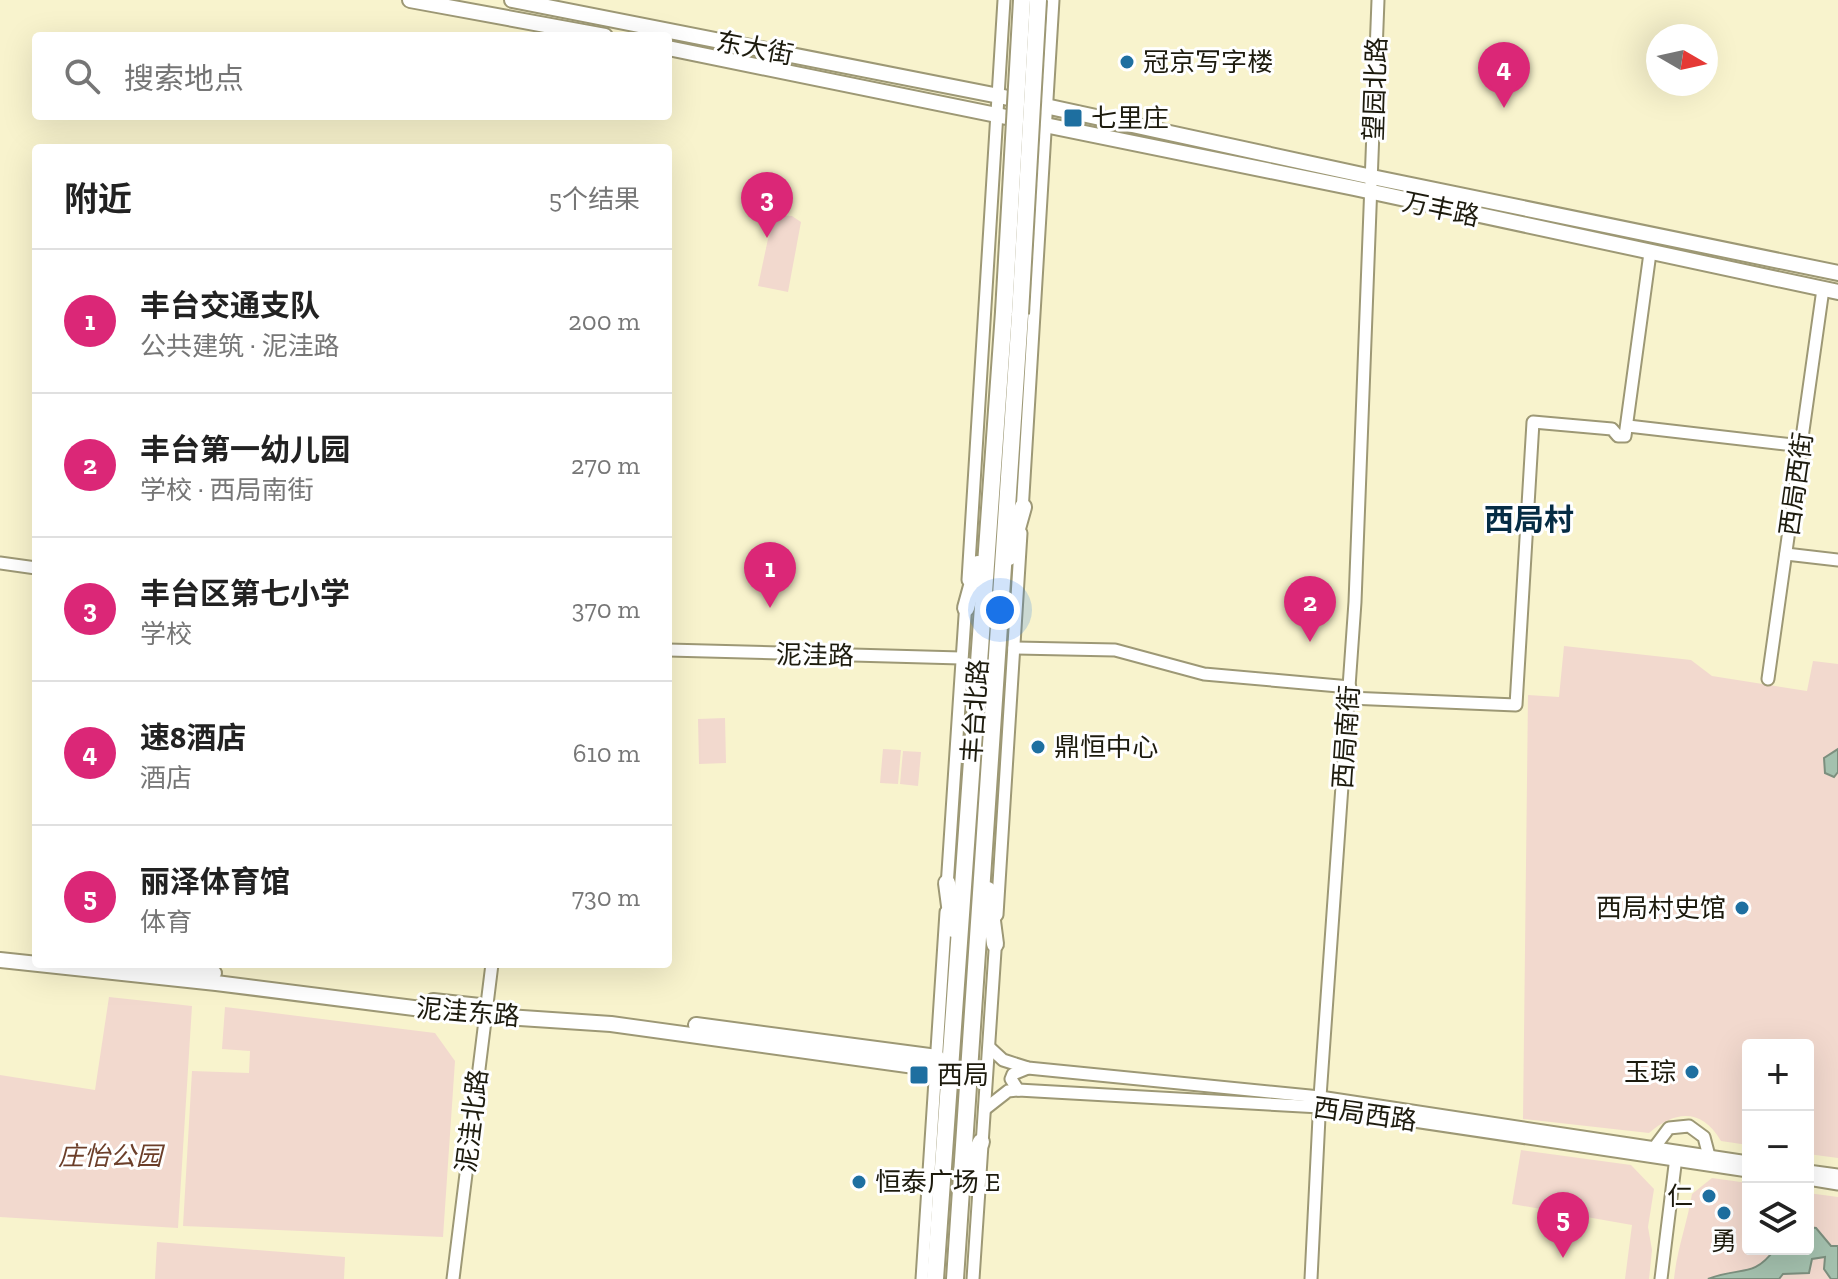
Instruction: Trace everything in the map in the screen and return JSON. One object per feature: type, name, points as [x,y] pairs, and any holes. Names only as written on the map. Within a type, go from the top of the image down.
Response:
[{"type":"highway","name":"丰台北路","points":[[955,1279],[999,593],[1022,0]]},
{"type":"highway","name":"丰台北路","points":[[935,1279],[988,528],[1012,313],[1038,0]]},
{"type":"highway","points":[[999,593],[1023,507]]},
{"type":"highway","points":[[966,608],[988,528]]},
{"type":"highway","points":[[983,851],[995,944]]},
{"type":"highway","points":[[947,883],[957,967]]},
{"type":"highway","points":[[962,1184],[981,1142]]},
{"type":"main road","points":[[410,0],[583,32]]},
{"type":"main road","name":"东大街","points":[[512,0],[1045,106]]},
{"type":"main road","name":"东大街","points":[[672,49],[1045,126]]},
{"type":"main road","name":"万丰路","points":[[1045,106],[1838,273]]},
{"type":"main road","name":"万丰路","points":[[1045,126],[1831,291]]},
{"type":"main road","points":[[0,951],[32,955]]},
{"type":"main road","name":"泥洼东路","points":[[0,960],[32,963]]},
{"type":"main road","name":"泥洼东路","points":[[96,968],[217,978],[485,1012],[611,1024],[856,1057],[937,1063]]},
{"type":"main road","name":"泥洼东路","points":[[159,968],[217,978]]},
{"type":"main road","name":"泥洼东路","points":[[485,1012],[616,1015],[912,1054],[937,1063]]},
{"type":"main road","points":[[856,1057],[910,1062],[912,1054]]},
{"type":"street","name":"丰台北路","points":[[973,1279],[990,1048],[1053,0]]},
{"type":"street","name":"望园北路","points":[[1371,195],[1378,0]]},
{"type":"street","name":"丰台北路","points":[[922,1279],[1004,2]]},
{"type":"street","points":[[1004,2],[1010,23],[1025,36],[1032,38],[1050,27]]},
{"type":"street","name":"西局南街","points":[[1311,1279],[1320,1102],[1350,693],[1371,195]]},
{"type":"street","points":[[1014,648],[1115,650],[1204,674],[1350,693],[1516,705],[1533,422],[1612,429],[1618,436],[1625,436],[1650,253]]},
{"type":"street","name":"西局西街","points":[[1768,679],[1802,446],[1831,291]]},
{"type":"street","points":[[1628,426],[1802,446]]},
{"type":"street","points":[[1786,554],[1838,560]]},
{"type":"street","points":[[0,563],[32,567]]},
{"type":"street","name":"泥洼路","points":[[672,650],[961,658]]},
{"type":"street","name":"泥洼北路","points":[[453,1279],[491,968]]},
{"type":"street","name":"西局西路","points":[[990,1048],[1003,1060],[1028,1068],[1320,1102],[1654,1148],[1676,1156],[1709,1156],[1742,1161]]},
{"type":"street","points":[[985,1109],[1008,1091],[1018,1090],[1011,1079],[1013,1074],[1028,1068]]},
{"type":"street","name":"西局西路","points":[[1018,1090],[1320,1102],[1676,1156],[1742,1170]]},
{"type":"street","points":[[1654,1148],[1669,1128],[1689,1126],[1704,1137],[1709,1156]]},
{"type":"street","points":[[1661,1279],[1676,1156]]},
{"type":"street","points":[[1814,1172],[1838,1175]]},
{"type":"street","points":[[1814,1180],[1838,1184]]},
{"type":"green space","points":[[777,215],[792,216],[801,222],[788,292],[758,286],[772,220]]},
{"type":"green space","points":[[1564,646],[1691,660],[1712,676],[1807,691],[1813,661],[1838,664],[1838,1158],[1814,1155],[1814,1039],[1742,1039],[1742,1144],[1721,1141],[1705,1123],[1688,1116],[1669,1120],[1649,1133],[1523,1119],[1528,695],[1559,697]]},
{"type":"green space","points":[[725,718],[726,763],[699,764],[698,719]]},
{"type":"green space","points":[[883,749],[901,750],[898,784],[880,783]]},
{"type":"green space","points":[[903,751],[921,752],[918,786],[900,784]]},
{"type":"green space","name":"庄怡公园","points":[[109,997],[192,1006],[178,1228],[0,1217],[0,1075],[95,1090]]},
{"type":"green space","points":[[225,1007],[435,1033],[455,1061],[443,1237],[183,1226],[192,1071],[249,1073],[250,1051],[222,1049]]},
{"type":"green space","points":[[1521,1150],[1631,1165],[1654,1189],[1648,1227],[1652,1250],[1649,1279],[1625,1279],[1632,1225],[1512,1204]]},
{"type":"green space","points":[[1712,1178],[1742,1182],[1742,1255],[1814,1255],[1814,1194],[1838,1197],[1838,1279],[1674,1279],[1692,1194]]},
{"type":"green space","points":[[157,1242],[345,1257],[344,1279],[155,1279]]},
{"type":"shaded area","points":[[1838,749],[1838,772],[1834,777],[1825,773],[1824,758]]},
{"type":"shaded area","points":[[1816,1228],[1831,1246],[1838,1246],[1838,1279],[1831,1279],[1824,1269],[1825,1257],[1812,1259],[1809,1273],[1783,1274],[1779,1279],[1708,1279],[1753,1268],[1770,1255],[1814,1255]]},
{"type":"place","name":"冠京写字楼","points":[[1127,62]]},
{"type":"place","name":"速8酒店","points":[[1504,108]]},
{"type":"place","name":"七里庄","points":[[1073,118]]},
{"type":"place","name":"丰台区第七小学","points":[[767,238]]},
{"type":"place","name":"丰台交通支队","points":[[770,608]]},
{"type":"place","name":"丰台第一幼儿园","points":[[1310,642]]},
{"type":"place","name":"鼎恒中心","points":[[1038,747]]},
{"type":"place","name":"西局村史馆","points":[[1742,908]]},
{"type":"place","name":"玉琮","points":[[1692,1072]]},
{"type":"place","name":"西局","points":[[919,1075]]},
{"type":"place","name":"恒泰广场 E","points":[[859,1182]]},
{"type":"place","name":"仁","points":[[1709,1196]]},
{"type":"place","name":"勇","points":[[1724,1213]]},
{"type":"place","name":"丽泽体育馆","points":[[1563,1258]]},
{"type":"district","name":"西局村","points":[[1529,520]]}]
